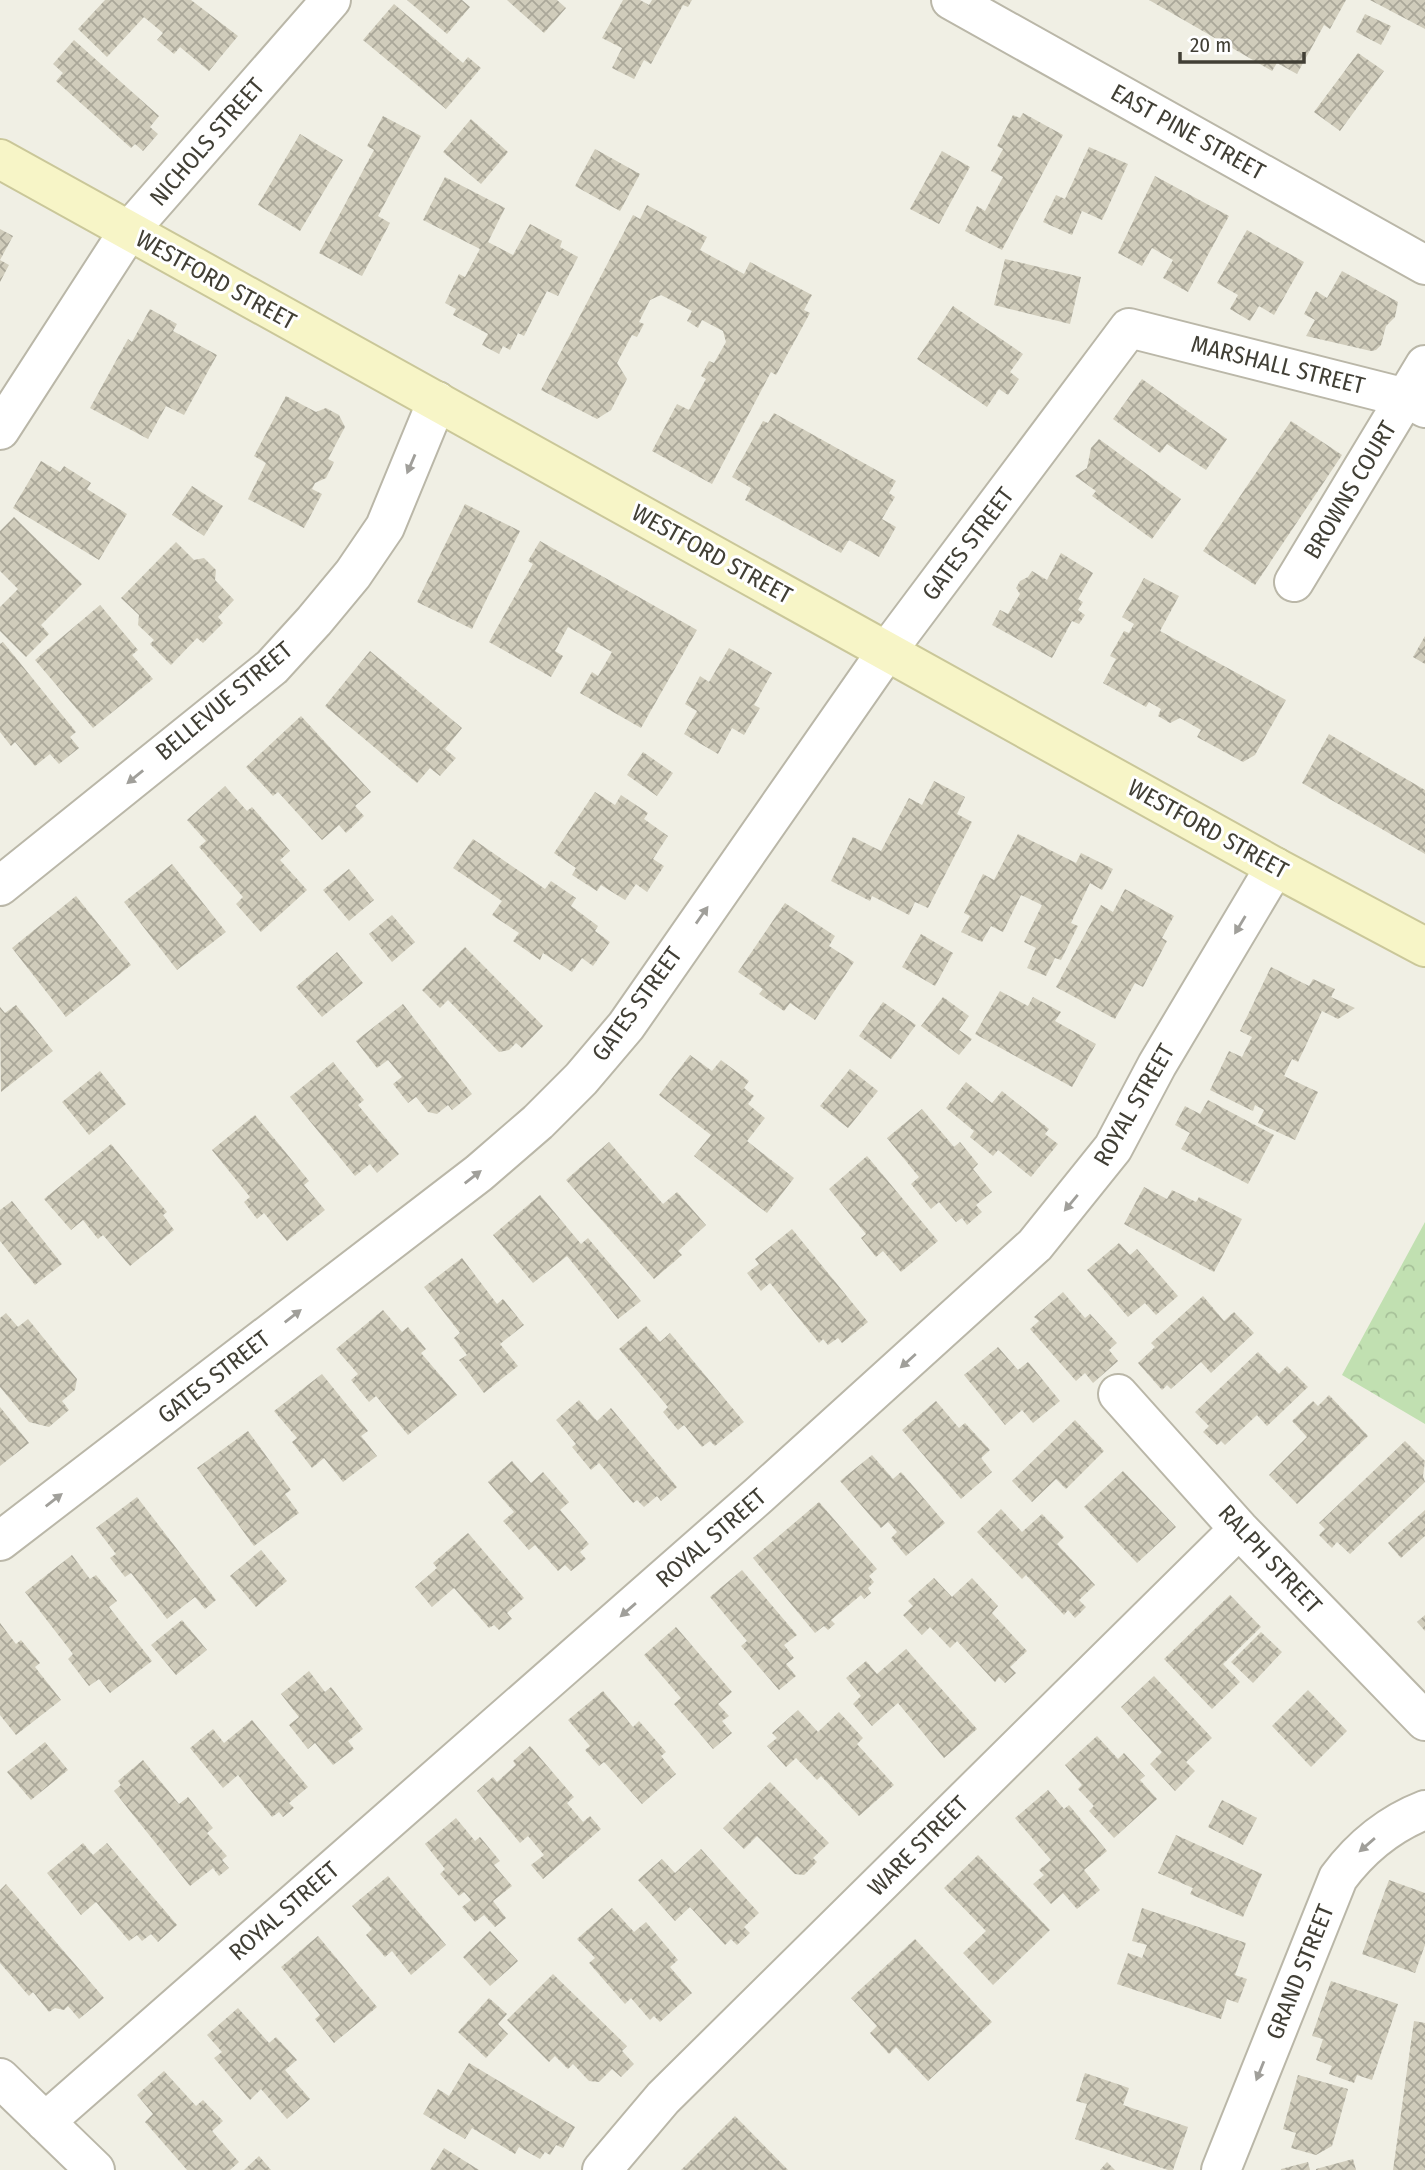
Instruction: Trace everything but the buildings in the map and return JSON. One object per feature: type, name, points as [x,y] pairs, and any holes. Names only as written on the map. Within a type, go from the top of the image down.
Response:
[{"type":"main road","name":"WESTFORD STREET","points":[[0,159],[1275,867],[1425,947]]},
{"type":"street","name":"NICHOLS STREET","points":[[0,430],[128,232],[331,0]]},
{"type":"street","name":"EAST PINE STREET","points":[[951,0],[1425,265]]},
{"type":"street","name":"MARSHALL STREET","points":[[1129,328],[1416,403]]},
{"type":"street","name":"GATES STREET","points":[[0,1541],[480,1172],[538,1122],[581,1079],[626,1026],[887,651],[1129,328]]},
{"type":"street","name":"BROWNS COURT","points":[[1294,582],[1416,403],[1425,365]]},
{"type":"street","name":"BELLEVUE STREET","points":[[0,886],[272,667],[314,621],[353,574],[385,527],[437,401]]},
{"type":"street","name":"ROYAL STREET","points":[[45,2122],[759,1495],[1035,1245],[1113,1148],[1157,1065],[1275,867]]},
{"type":"street","name":"RALPH STREET","points":[[1118,1394],[1239,1528],[1425,1721]]},
{"type":"street","name":"WARE STREET","points":[[602,2170],[663,2098],[1239,1528]]},
{"type":"street","name":"GRAND STREET","points":[[1221,2170],[1338,1878],[1355,1855],[1378,1835],[1411,1815],[1425,1810]]},
{"type":"street","points":[[0,2078],[95,2170]]},
{"type":"green space","points":[[1425,1222],[1425,1424],[1342,1375]]}]
